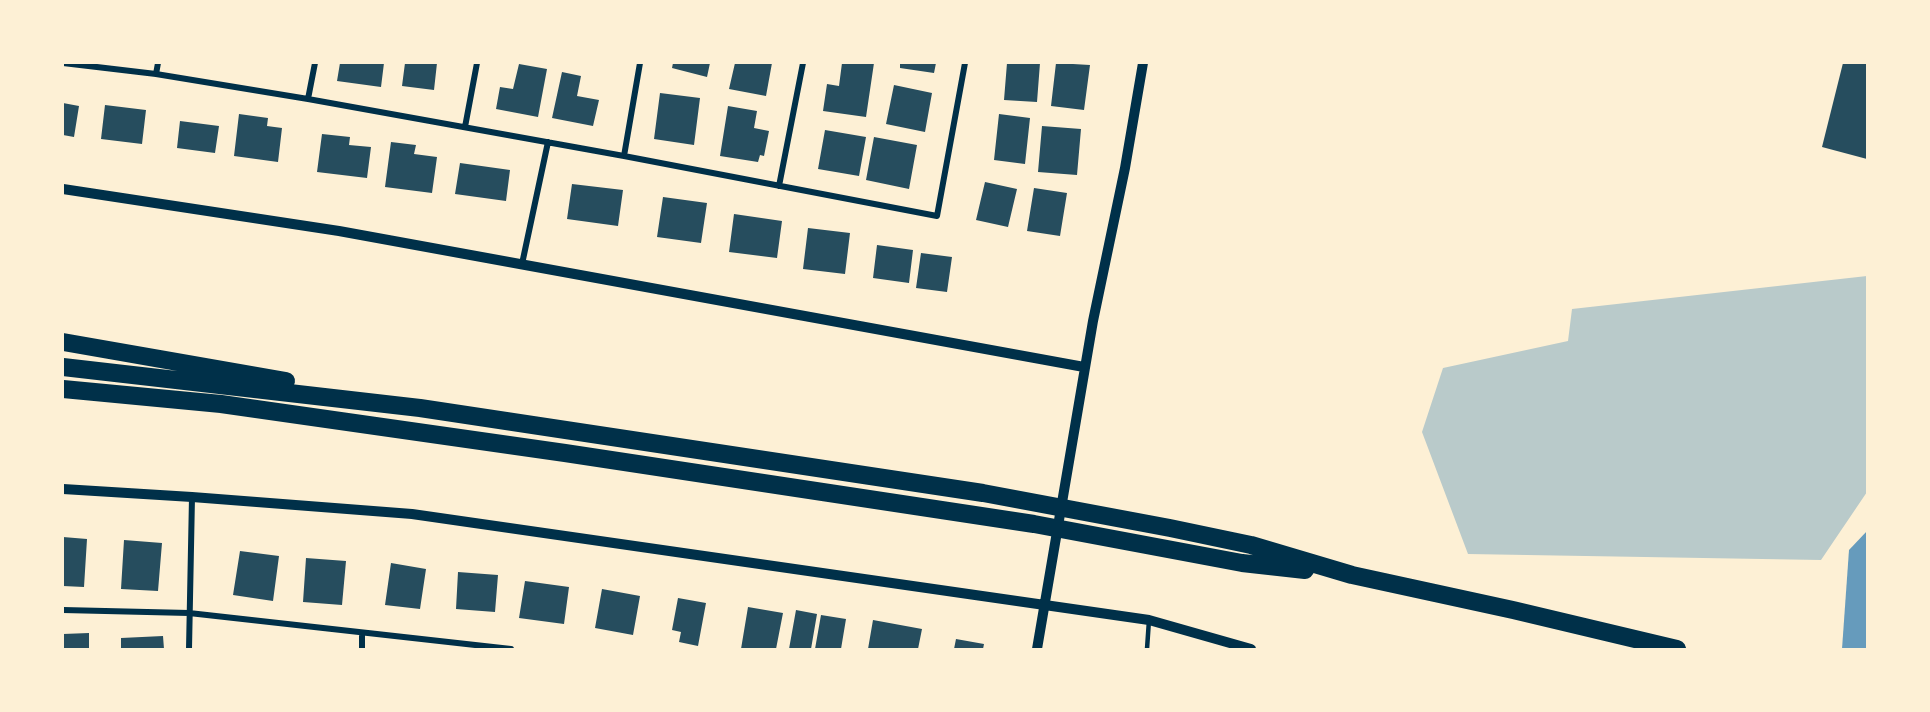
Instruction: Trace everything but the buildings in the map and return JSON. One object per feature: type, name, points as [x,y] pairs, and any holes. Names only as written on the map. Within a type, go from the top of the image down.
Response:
[{"type":"highway","points":[[63,342],[278,379],[420,408]]},
{"type":"highway","points":[[63,367],[420,408],[983,493],[1251,545],[1352,575],[1677,649]]},
{"type":"highway","points":[[63,389],[220,404],[565,453],[1034,524],[1242,563],[1352,575]]},
{"type":"street","points":[[63,63],[156,74],[308,99],[937,216],[965,63]]},
{"type":"street","points":[[156,74],[158,63]]},
{"type":"street","points":[[308,99],[315,63]]},
{"type":"street","points":[[465,127],[477,63]]},
{"type":"street","points":[[624,156],[640,63]]},
{"type":"street","points":[[779,186],[803,63]]},
{"type":"street","points":[[1037,649],[1076,427],[1084,367],[1125,168],[1143,63]]},
{"type":"street","points":[[522,264],[548,142]]},
{"type":"street","points":[[63,189],[339,231],[1084,367]]},
{"type":"street","points":[[63,489],[412,514],[1149,620],[1251,649]]},
{"type":"street","points":[[189,649],[192,497]]},
{"type":"street","points":[[63,610],[189,613],[510,649]]},
{"type":"street","points":[[362,633],[362,649]]},
{"type":"lane","points":[[1147,649],[1149,620]]},
{"type":"shaded area","points":[[1867,276],[1867,492],[1821,560],[1468,554],[1422,432],[1443,368],[1568,341],[1572,309]]},
{"type":"water","points":[[1867,531],[1867,649],[1842,649],[1849,550]]}]
